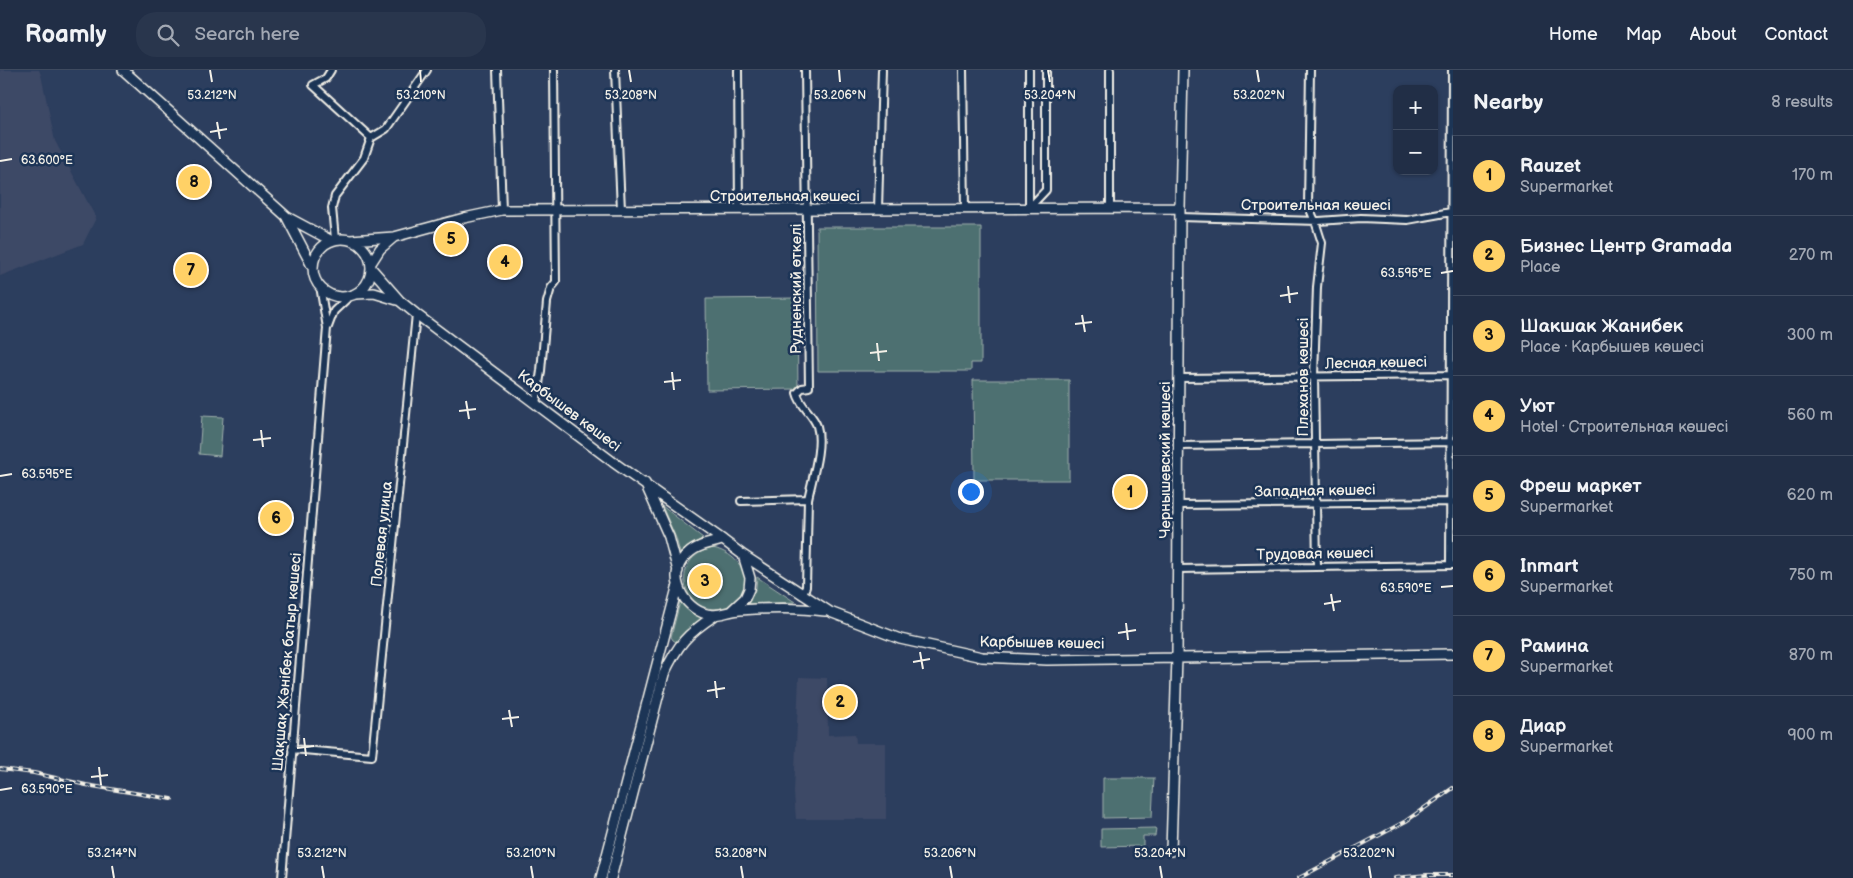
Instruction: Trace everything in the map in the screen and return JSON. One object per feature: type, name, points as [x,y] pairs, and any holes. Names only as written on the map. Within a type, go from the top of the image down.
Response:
[{"type":"main road","points":[[123,70],[135,74],[287,218],[314,268]]},
{"type":"main road","name":"Чернышевский көшесі","points":[[1171,851],[1177,657],[1180,212],[1183,70]]},
{"type":"main road","name":"Строительная көшесі","points":[[350,240],[394,237],[502,210],[1110,208],[1180,212]]},
{"type":"main road","points":[[287,218],[334,240],[350,240],[364,248],[371,265],[400,301]]},
{"type":"main road","points":[[353,295],[367,283],[371,265],[380,250],[394,237]]},
{"type":"main road","points":[[334,240],[318,252],[314,268],[315,278],[320,286],[334,295],[374,293],[400,301]]},
{"type":"main road","name":"Карбышев көшесі","points":[[400,301],[536,404],[723,540]]},
{"type":"main road","points":[[601,878],[677,588],[678,571],[669,537],[645,483]]},
{"type":"main road","points":[[678,571],[686,555],[695,548],[723,540],[743,555],[750,578],[749,588],[745,598],[731,611]]},
{"type":"main road","name":"Карбышев көшесі","points":[[743,555],[830,612],[900,639],[982,657],[1047,660],[1453,654]]},
{"type":"main road","points":[[677,588],[692,608],[714,616]]},
{"type":"main road","points":[[611,878],[664,674],[675,650],[692,631],[714,616],[731,611],[795,608],[830,612]]},
{"type":"street","points":[[331,70],[326,78],[313,85],[371,138]]},
{"type":"street","points":[[334,240],[333,202],[338,192],[364,158],[371,138],[386,129],[427,70]]},
{"type":"street","points":[[497,70],[502,210]]},
{"type":"street","points":[[536,404],[547,302],[551,288],[556,282],[554,70]]},
{"type":"street","points":[[615,70],[621,210]]},
{"type":"street","points":[[738,70],[739,210]]},
{"type":"street","name":"Рудненский өткелі","points":[[805,70],[808,210],[806,272],[809,387],[802,388],[797,393],[800,402],[813,418],[819,440],[808,499]]},
{"type":"street","points":[[878,209],[882,70]]},
{"type":"street","points":[[963,70],[965,209]]},
{"type":"street","points":[[1029,70],[1029,208]]},
{"type":"street","points":[[1029,208],[1046,190],[1046,70]]},
{"type":"street","points":[[1110,70],[1110,208]]},
{"type":"street","name":"Плеханов көшесі","points":[[1310,70],[1308,206],[1322,243],[1317,287],[1314,376],[1317,566]]},
{"type":"street","points":[[1452,70],[1452,565]]},
{"type":"street","name":"Строительная көшесі","points":[[1180,212],[1315,221],[1360,218],[1407,220],[1452,212]]},
{"type":"street","name":"Шақшақ Жәнібек батыр көшесі","points":[[282,878],[327,328],[320,286]]},
{"type":"street","name":"Шақшақ Жәнібек батыр көшесі","points":[[327,328],[334,310],[353,295]]},
{"type":"street","name":"Полевая улица","points":[[292,749],[372,756],[416,314]]},
{"type":"street","name":"Лесная көшесі","points":[[1179,378],[1452,375]]},
{"type":"street","points":[[1178,446],[1452,442]]},
{"type":"street","points":[[741,501],[808,499],[806,587],[802,595]]},
{"type":"street","name":"Западная көшесі","points":[[1178,505],[1452,502]]},
{"type":"street","name":"Трудовая көшесі","points":[[1178,569],[1452,565]]},
{"type":"shaded area","points":[[0,70],[39,70],[55,141],[96,218],[83,244],[0,276]]},
{"type":"shaded area","points":[[799,677],[827,678],[828,735],[855,734],[856,743],[886,743],[886,819],[796,819],[794,793]]},
{"type":"green space","points":[[817,227],[981,227],[981,363],[971,363],[971,371],[818,371]]},
{"type":"green space","points":[[797,298],[798,389],[707,390],[706,299]]},
{"type":"green space","points":[[973,380],[1069,380],[1069,480],[974,480]]},
{"type":"green space","points":[[202,416],[223,417],[220,456],[199,454]]},
{"type":"green space","points":[[662,506],[703,538],[680,553],[676,538]]},
{"type":"green space","points":[[713,548],[728,554],[744,572],[745,580],[741,595],[738,600],[723,608],[709,608],[698,604],[690,595],[685,585],[685,573],[689,562],[699,554]]},
{"type":"green space","points":[[757,577],[795,602],[748,604],[756,588]]},
{"type":"green space","points":[[680,602],[691,612],[702,618],[678,643],[671,637]]},
{"type":"green space","points":[[1103,778],[1154,778],[1152,817],[1103,818]]},
{"type":"green space","points":[[1156,828],[1155,836],[1143,836],[1143,846],[1101,847],[1101,829]]},
{"type":"railway","points":[[0,769],[34,773],[86,785],[172,799]]},
{"type":"railway","points":[[1299,878],[1406,821],[1453,788]]},
{"type":"railway","points":[[1395,878],[1453,875]]},
{"type":"place","name":"Диар","points":[[194,182]]},
{"type":"place","name":"Фреш маркет","points":[[451,239]]},
{"type":"place","name":"Уют","points":[[505,262]]},
{"type":"place","name":"Рамина","points":[[191,270]]},
{"type":"place","name":"Rauzet","points":[[1130,492]]},
{"type":"place","name":"Inmart","points":[[276,518]]},
{"type":"place","name":"Шакшак Жанибек","points":[[705,581]]},
{"type":"place","name":"Бизнес Центр Gramada","points":[[840,702]]}]
